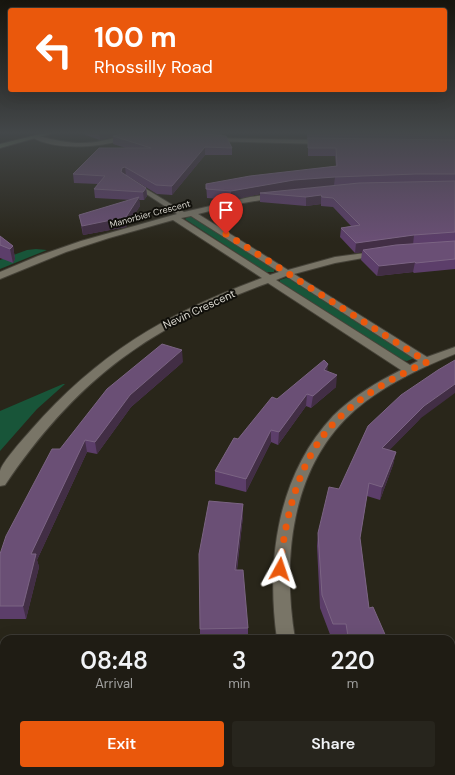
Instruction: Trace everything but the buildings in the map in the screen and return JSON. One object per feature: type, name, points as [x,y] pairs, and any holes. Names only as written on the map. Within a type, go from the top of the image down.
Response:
[{"type":"street","points":[[125,178],[183,215],[288,272],[427,362]]},
{"type":"street","name":"Manorbier Crescent","points":[[0,276],[42,258],[119,232],[244,200],[284,194]]},
{"type":"street","points":[[183,215],[269,279],[408,370]]},
{"type":"street","name":"Nevin Crescent","points":[[0,481],[17,455],[51,414],[84,383],[128,348],[170,322],[228,295],[288,272],[332,261],[384,252]]},
{"type":"street","points":[[286,635],[280,569],[282,545],[287,516],[293,495],[306,465],[318,444],[338,419],[373,392],[408,370],[455,350]]},
{"type":"green space","points":[[188,217],[193,217],[274,269],[274,272],[266,272],[185,219]]},
{"type":"green space","points":[[27,250],[47,250],[0,269],[0,260]]},
{"type":"green space","points":[[286,278],[291,279],[414,358],[407,361],[402,360],[280,282],[280,280]]},
{"type":"green space","points":[[65,384],[37,409],[0,451],[0,411]]},
{"type":"route","points":[[226,234],[288,272],[427,362],[408,370],[360,400],[338,419],[318,444],[306,465],[293,495],[287,516],[280,569]]}]
